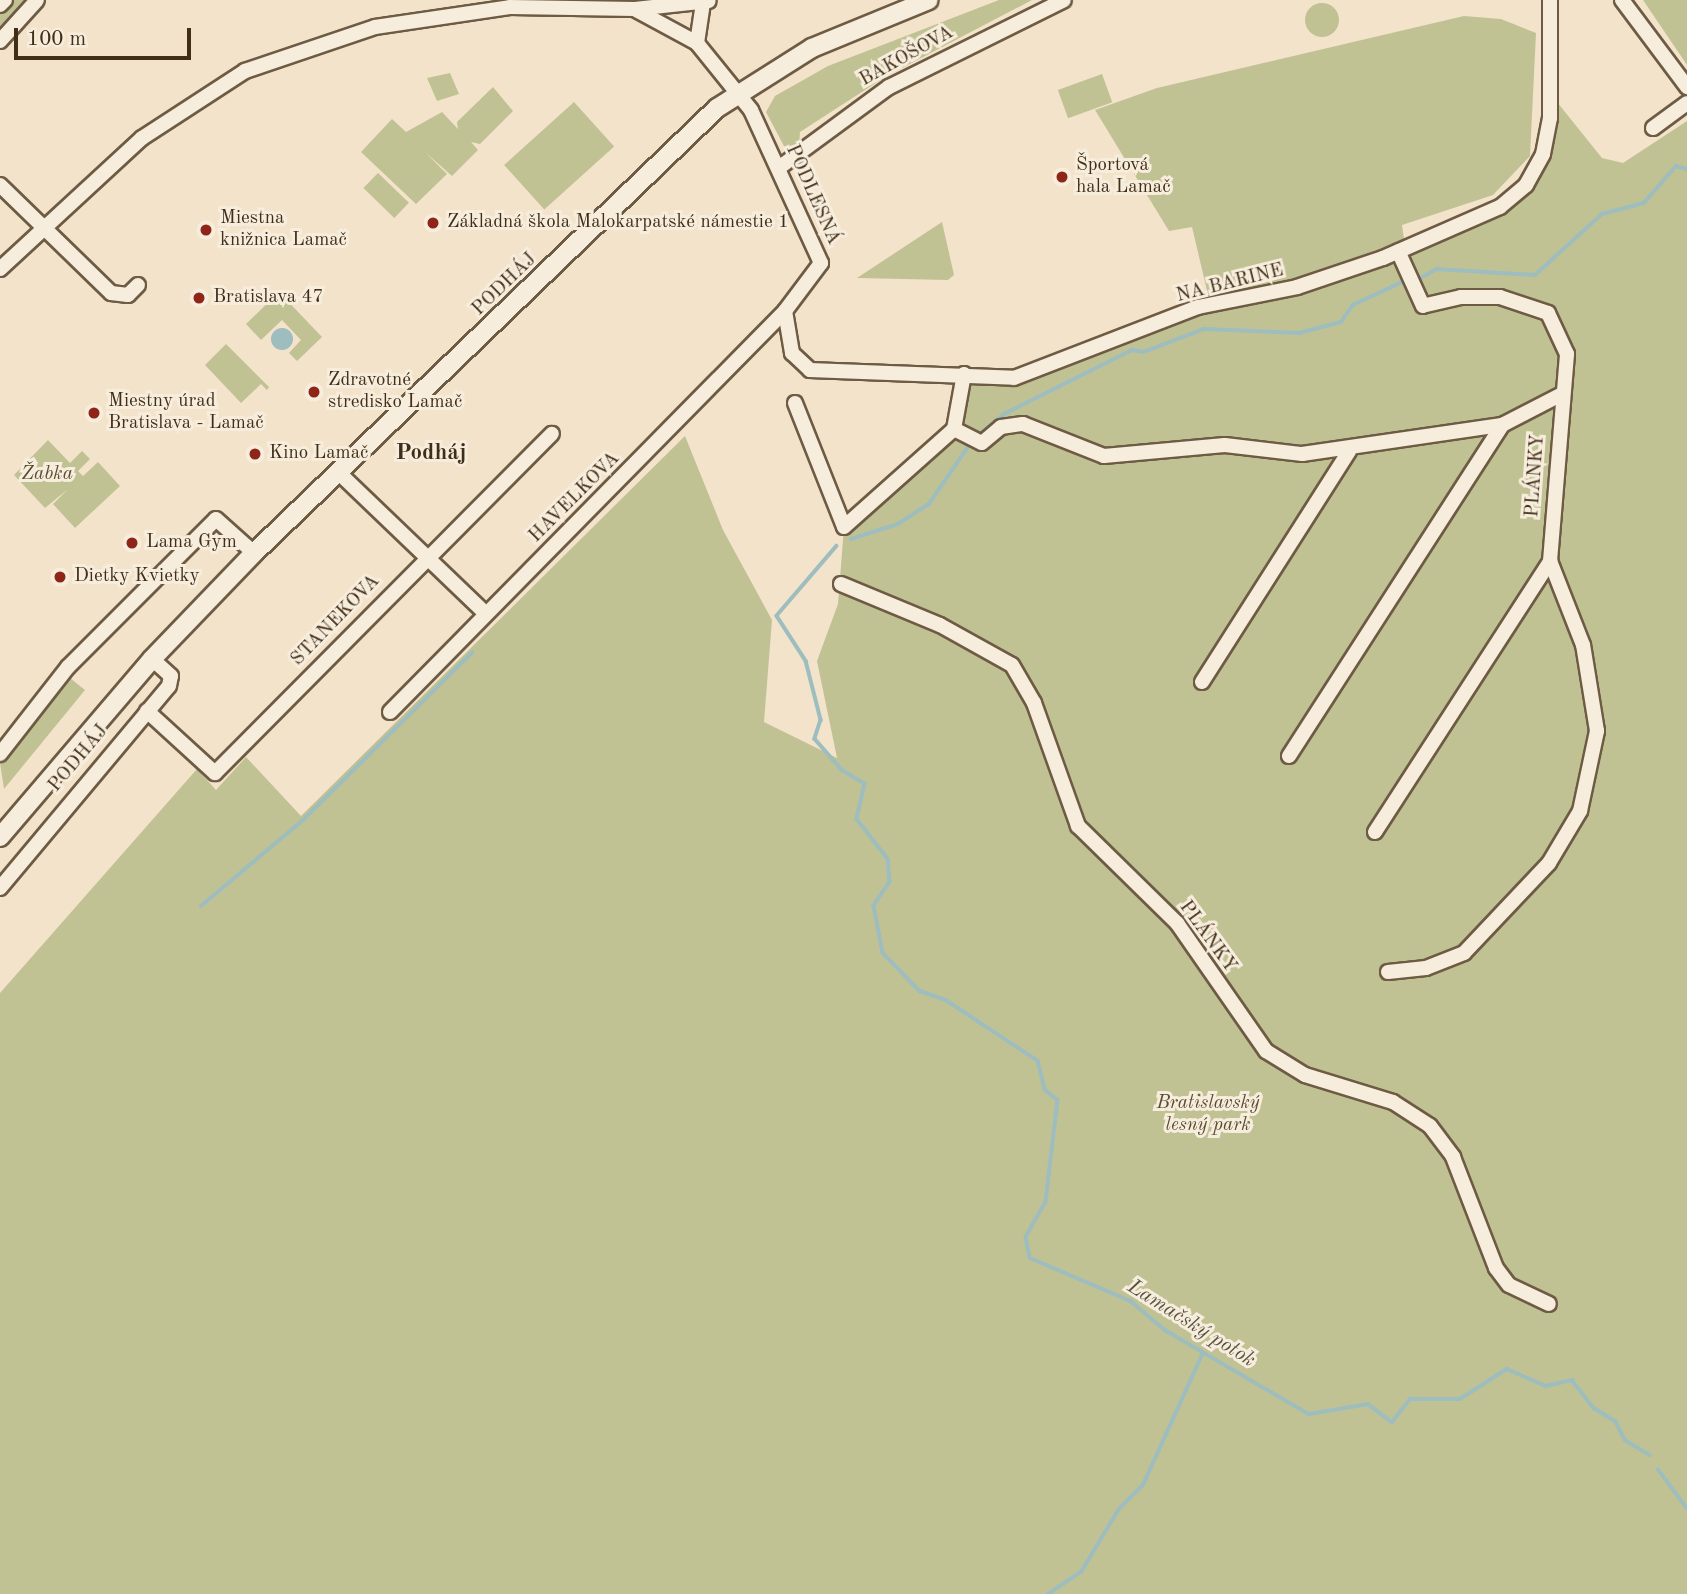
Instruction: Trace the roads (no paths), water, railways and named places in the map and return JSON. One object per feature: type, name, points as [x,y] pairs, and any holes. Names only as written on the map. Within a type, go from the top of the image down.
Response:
[{"type":"street","points":[[0,5],[5,0]]},
{"type":"street","points":[[0,41],[37,0]]},
{"type":"street","name":"PODHÁJ","points":[[2,832],[152,659],[254,553],[738,91],[831,38],[929,0]]},
{"type":"street","name":"BAKOŠOVA","points":[[780,167],[888,87],[1064,0]]},
{"type":"street","name":"NA BARINE","points":[[785,310],[792,353],[803,368],[1014,377],[1198,307],[1297,287],[1398,251],[1500,207],[1526,185],[1544,154],[1550,118],[1550,0]]},
{"type":"street","points":[[1622,0],[1687,87]]},
{"type":"street","points":[[0,269],[42,225],[142,138],[246,71],[375,27],[510,7],[635,9],[708,2],[697,43],[635,9]]},
{"type":"street","name":"PODLESNÁ","points":[[697,43],[738,91],[780,167],[821,263],[785,310]]},
{"type":"street","points":[[1653,128],[1687,103]]},
{"type":"street","points":[[0,185],[111,293],[128,295],[138,285]]},
{"type":"street","name":"PLÁNKY","points":[[1388,972],[1464,953],[1549,863],[1580,811],[1597,731],[1583,645],[1550,561],[1567,354],[1548,313],[1500,297],[1461,297],[1423,306],[1398,251]]},
{"type":"street","name":"HAVELKOVA","points":[[390,712],[484,612],[785,310]]},
{"type":"street","points":[[795,403],[844,527],[960,432],[964,374]]},
{"type":"street","name":"PLÁNKY","points":[[960,432],[981,443],[1001,427],[1023,424],[1104,456],[1225,445],[1302,454],[1349,451],[1502,425],[1562,394]]},
{"type":"street","name":"PLÁNKY","points":[[1289,756],[1502,425]]},
{"type":"street","name":"STANEKOVA","points":[[147,711],[215,773],[424,557],[552,434]]},
{"type":"street","points":[[1202,682],[1349,451]]},
{"type":"street","points":[[338,472],[484,612]]},
{"type":"street","points":[[0,754],[68,667],[216,519],[254,553]]},
{"type":"street","name":"PLÁNKY","points":[[1375,832],[1550,561]]},
{"type":"street","name":"PLÁNKY","points":[[841,584],[940,625],[1013,665],[1034,703],[1078,826],[1177,923],[1266,1051],[1305,1075],[1393,1102],[1430,1126],[1453,1157],[1496,1268],[1508,1285],[1549,1304]]},
{"type":"street","name":"PODHÁJ","points":[[0,888],[147,711],[171,676],[152,659]]},
{"type":"water","points":[[282,328],[290,331],[293,339],[290,347],[282,350],[274,347],[271,339],[274,331]]},
{"type":"waterway","name":"Lamačský potok","points":[[1417,280],[1437,269],[1535,275],[1602,214],[1644,203],[1676,166],[1687,169]]},
{"type":"waterway","name":"Lamačský potok","points":[[977,436],[1004,414],[1132,350],[1144,352],[1204,329],[1299,333],[1341,322],[1353,305],[1402,282]]},
{"type":"waterway","name":"Lamačský potok","points":[[851,539],[898,524],[929,504],[972,441]]},
{"type":"waterway","name":"Lamačský potok","points":[[837,546],[777,616],[806,661],[821,720],[815,739],[842,770],[865,784],[857,819],[888,859],[890,882],[874,906],[883,953],[920,991],[946,1000],[1038,1061],[1045,1090],[1058,1100],[1046,1202],[1026,1237],[1030,1258],[1131,1301],[1165,1330],[1309,1414],[1368,1404],[1392,1422],[1410,1399],[1460,1399],[1507,1369],[1546,1386],[1572,1380],[1594,1408],[1616,1422],[1625,1440],[1650,1455]]},
{"type":"waterway","points":[[201,906],[303,820],[472,653]]},
{"type":"waterway","points":[[1048,1594],[1081,1572],[1119,1509],[1143,1485],[1203,1353]]},
{"type":"waterway","name":"Lamačský potok","points":[[1658,1469],[1687,1508]]},
{"type":"place","name":"Športová hala Lamač","points":[[1062,177]]},
{"type":"place","name":"Základná škola Malokarpatské námestie 1","points":[[433,223]]},
{"type":"place","name":"Miestna knižnica Lamač","points":[[206,230]]},
{"type":"place","name":"Bratislava 47","points":[[199,298]]},
{"type":"place","name":"Zdravotné stredisko Lamač","points":[[314,392]]},
{"type":"place","name":"Miestny úrad Bratislava - Lamač","points":[[94,413]]},
{"type":"place","name":"Kino Lamač","points":[[255,454]]},
{"type":"place","name":"Lama Gym","points":[[132,543]]},
{"type":"place","name":"Dietky Kvietky","points":[[60,577]]},
{"type":"district","name":"Podháj","points":[[431,453]]},
{"type":"park label","name":"Žabka","points":[[47,475]]},
{"type":"park label","name":"Bratislavský lesný park","points":[[1208,1115]]}]
